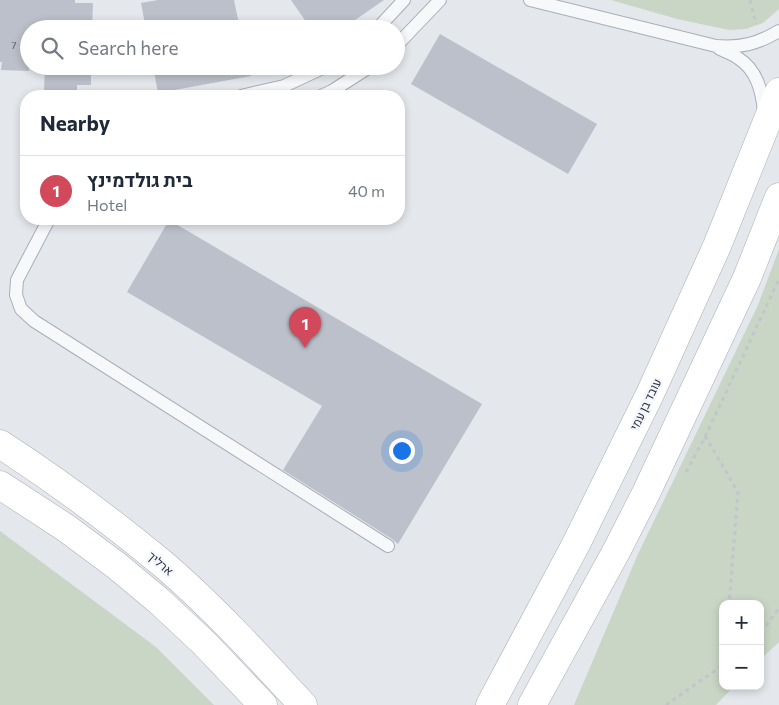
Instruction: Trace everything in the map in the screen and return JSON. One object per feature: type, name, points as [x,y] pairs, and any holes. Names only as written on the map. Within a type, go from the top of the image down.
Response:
[{"type":"street","name":"עובד בן עמי","points":[[490,701],[575,546],[650,394],[718,246],[779,92]]},
{"type":"street","points":[[532,705],[618,550],[747,278],[779,197]]},
{"type":"street","name":"ארליך","points":[[0,444],[80,499],[164,565],[192,590],[303,705]]},
{"type":"street","points":[[0,485],[66,528],[159,600],[204,642],[263,705]]},
{"type":"lane","points":[[385,20],[404,0]]},
{"type":"lane","points":[[405,37],[440,0]]},
{"type":"lane","points":[[530,0],[716,46],[733,47],[751,44],[779,31]]},
{"type":"lane","points":[[716,46],[738,58],[749,67],[757,80],[762,96],[765,129]]},
{"type":"lane","points":[[267,90],[284,86],[308,75]]},
{"type":"lane","points":[[334,90],[357,75]]},
{"type":"lane","points":[[46,225],[17,280],[16,295],[21,309],[34,321],[388,546]]},
{"type":"path","points":[[750,0],[760,41]]},
{"type":"path","points":[[685,410],[705,437],[738,492],[729,600]]},
{"type":"path","points":[[764,628],[779,608]]},
{"type":"path","points":[[666,705],[719,668]]},
{"type":"green space","points":[[611,0],[779,0],[779,9],[763,23],[746,29],[729,30],[677,19]]},
{"type":"green space","points":[[779,249],[779,642],[764,656],[764,600],[719,600],[719,690],[730,690],[716,705],[574,705],[638,554],[758,305]]},
{"type":"green space","points":[[0,531],[156,647],[214,705],[0,705]]},
{"type":"building","points":[[0,0],[75,0],[75,3],[93,3],[92,20],[20,20],[20,71],[1,70],[2,62],[0,62]]},
{"type":"building","points":[[158,0],[234,0],[238,20],[144,20],[141,3]]},
{"type":"building","points":[[291,0],[384,0],[355,20],[305,20]]},
{"type":"building","points":[[440,34],[597,124],[568,174],[411,84]]},
{"type":"building","points":[[45,75],[91,75],[91,85],[77,85],[77,90],[44,90]]},
{"type":"building","points":[[155,75],[251,75],[174,90],[157,90]]},
{"type":"building","points":[[166,225],[178,225],[482,404],[398,544],[283,470],[322,406],[127,292]]},
{"type":"place","name":"בית גולדמינץ","points":[[305,348]]}]
